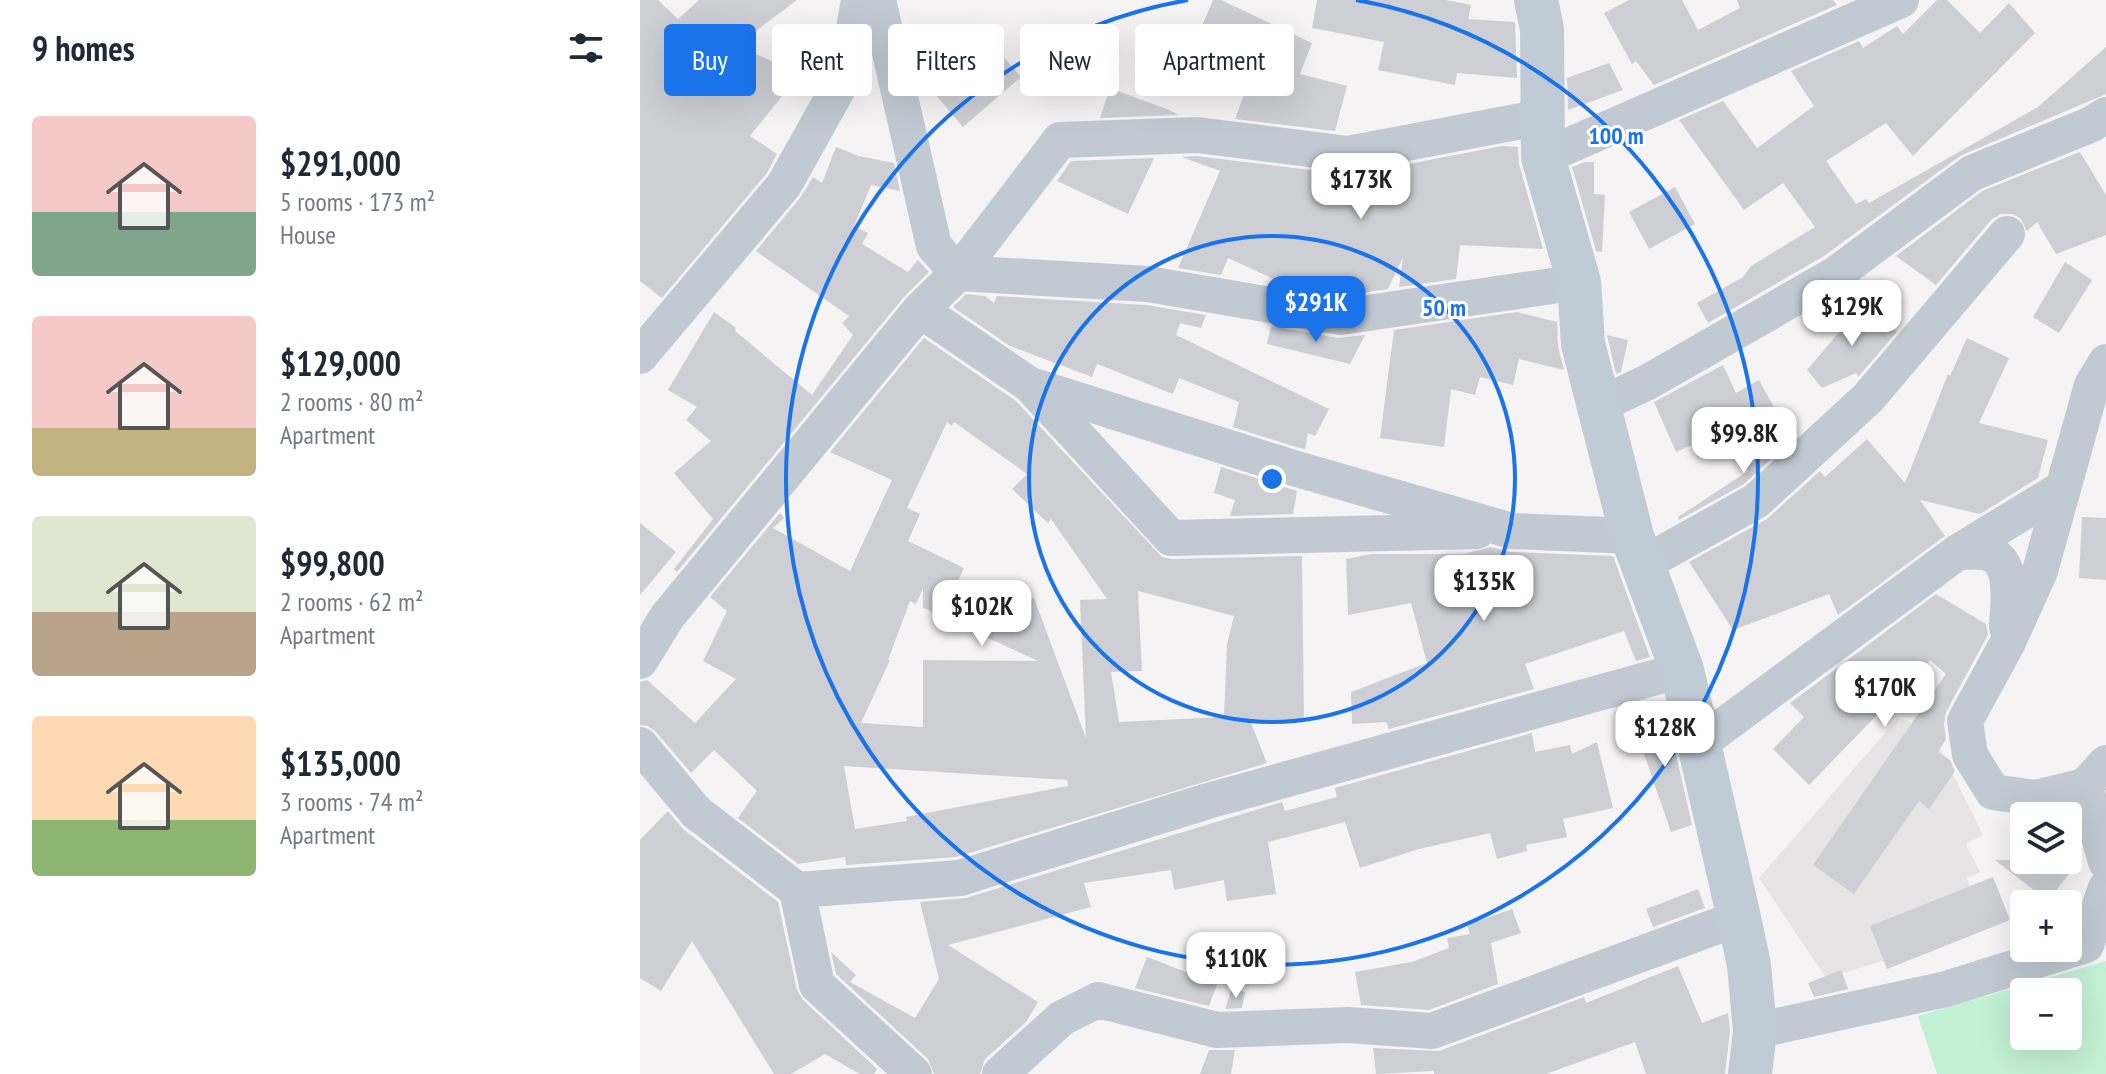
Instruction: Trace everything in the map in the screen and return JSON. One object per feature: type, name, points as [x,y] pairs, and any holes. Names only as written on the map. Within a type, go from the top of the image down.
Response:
[{"type":"street","points":[[640,356],[784,185],[846,74],[859,0]]},
{"type":"street","points":[[878,0],[934,246],[958,273],[1148,284],[1341,317],[1579,282]]},
{"type":"street","points":[[1536,0],[1542,29],[1542,137],[1579,282],[1583,344],[1637,550],[1682,670],[1739,918],[1749,965],[1755,1031],[1750,1074]]},
{"type":"street","points":[[640,661],[667,617],[920,310],[958,273],[1060,140],[1197,135],[1348,154],[1542,137],[1901,0]]},
{"type":"street","points":[[1599,405],[1648,382],[1836,274],[1972,173],[2092,124],[2106,115]]},
{"type":"street","points":[[1030,385],[1290,467],[1512,531],[1637,550],[1756,501],[1868,398],[2007,234]]},
{"type":"street","points":[[920,310],[1030,385],[1171,538],[1512,531]]},
{"type":"street","points":[[2106,362],[2092,385],[2040,571],[2007,644],[1965,721],[1970,755],[1993,792],[2035,798],[2096,775],[2106,862]]},
{"type":"street","points":[[1699,744],[1958,552],[2063,488]]},
{"type":"street","points":[[1958,552],[1987,552],[1999,560],[2009,582],[2007,644]]},
{"type":"street","points":[[797,890],[960,878],[1208,801],[1682,670]]},
{"type":"street","points":[[640,745],[696,812],[797,890],[817,985],[914,1074]]},
{"type":"street","points":[[1755,1031],[1946,989],[2086,945],[2106,888]]},
{"type":"street","points":[[1000,1074],[1062,1018],[1098,1000],[1217,1030],[1348,1025],[1432,1031],[1739,918]]},
{"type":"shaded area","points":[[1898,718],[1931,730],[1983,835],[1966,844],[1980,872],[1967,878],[1986,930],[1826,978],[1759,878]]},
{"type":"green space","points":[[2106,961],[2106,1074],[1937,1074],[1918,1016],[2010,989],[2010,1050],[2082,1050],[2082,978],[2048,978]]},
{"type":"building","points":[[640,0],[658,0],[678,19],[699,0],[797,0],[756,31],[756,24],[664,24],[664,96],[756,96],[756,54],[772,62],[772,96],[782,96],[750,136],[777,154],[767,173],[662,298],[640,281]]},
{"type":"building","points":[[1213,0],[1221,0],[1272,24],[1203,24]]},
{"type":"building","points":[[1317,0],[1446,0],[1471,5],[1468,19],[1515,22],[1517,78],[1457,73],[1455,85],[1378,70],[1384,42],[1312,28]]},
{"type":"building","points":[[1629,0],[1682,0],[1698,30],[1740,8],[1737,0],[1833,0],[1837,5],[1654,85],[1636,61],[1632,64],[1604,13]]},
{"type":"building","points":[[1937,0],[1947,0],[1980,33],[2009,3],[2035,33],[1913,156],[1886,123],[1826,161],[1856,204],[1866,199],[1869,203],[2038,107],[2106,47],[2106,94],[1960,156],[1824,256],[1708,323],[1697,303],[1743,277],[1751,266],[1815,227],[1783,183],[1744,210],[1679,120],[1723,101],[1757,148],[1814,106],[1791,71],[1859,41],[1863,48],[1897,26],[1903,34]]},
{"type":"building","points":[[1294,34],[1312,43],[1300,74],[1347,86],[1335,131],[1235,119],[1243,96],[1294,96]]},
{"type":"building","points":[[1004,57],[1020,76],[1004,92]]},
{"type":"building","points":[[1609,63],[1623,90],[1568,110],[1567,78]]},
{"type":"building","points":[[1119,91],[1179,115],[1100,118],[1107,96],[1119,96]]},
{"type":"building","points":[[937,96],[999,96],[963,127]]},
{"type":"building","points":[[1502,146],[1518,147],[1519,164],[1543,249],[1460,245],[1456,279],[1399,287],[1403,257],[1388,289],[1341,296],[1281,285],[1228,258],[1221,275],[1178,268],[1220,171],[1182,157],[1196,156],[1351,175]]},
{"type":"building","points":[[836,147],[859,156],[894,163],[900,191],[871,185],[854,226],[868,233],[862,244],[908,272],[918,260],[929,272],[904,297],[677,572],[674,569],[713,519],[674,473],[711,441],[686,420],[697,407],[668,390],[714,312],[812,395],[853,335],[842,323],[849,316],[756,251],[800,198],[813,177],[822,183]]},
{"type":"building","points":[[2080,152],[2106,195],[2106,235],[2056,254],[2037,222],[2027,231],[2020,218],[2001,214],[1991,220],[1936,285],[1896,256],[1982,191]]},
{"type":"building","points":[[1154,158],[1128,214],[1057,181],[1071,161]]},
{"type":"building","points":[[1594,162],[1594,194],[1605,195],[1602,252],[1596,251],[1572,167]]},
{"type":"building","points":[[1675,187],[1695,224],[1649,249],[1629,212]]},
{"type":"building","points":[[2065,262],[2092,280],[2059,333],[2033,317]]},
{"type":"building","points":[[966,294],[985,296],[994,303],[997,296],[1146,305],[1206,315],[1201,328],[1180,323],[1176,335],[1329,409],[1315,436],[1308,433],[1305,449],[1296,447],[1233,427],[1239,402],[1179,378],[1173,394],[1097,364],[1092,377],[1010,346],[953,307]]},
{"type":"building","points":[[1863,304],[1897,332],[1858,377],[1856,373],[1822,388],[1807,370]]},
{"type":"building","points":[[1517,312],[1557,322],[1558,346],[1564,370],[1519,359],[1513,385],[1480,377],[1475,395],[1451,389],[1444,447],[1380,438],[1394,330]]},
{"type":"building","points":[[1271,326],[1337,338],[1365,335],[1350,364],[1267,344]]},
{"type":"building","points":[[1607,335],[1628,340],[1621,372],[1616,374]]},
{"type":"building","points":[[924,338],[1016,401],[1162,557],[1302,556],[1304,722],[1251,723],[1267,763],[956,857],[846,865],[845,857],[798,864],[738,818],[757,791],[714,750],[691,773],[656,732],[640,725],[640,682],[647,680],[695,723],[736,679],[703,661],[727,611],[710,597],[780,513],[784,518],[773,528],[850,571],[892,480],[830,452]],"holes":[[[947,422],[952,426],[954,422],[1027,474],[1012,489],[1048,523],[1051,519],[1107,599],[1080,600],[1086,738],[1034,598],[960,625],[1038,661],[923,660],[923,727],[861,723],[890,660],[910,601],[916,604],[923,588],[923,608],[942,616],[964,568],[908,541],[920,514],[907,508]],[[1138,591],[1234,616],[1227,644],[1224,717],[1119,722],[1111,672],[1142,671]],[[844,766],[1067,780],[1068,786],[906,817],[907,821],[855,829]]]},
{"type":"building","points":[[1967,338],[2009,358],[1979,423],[2048,440],[2038,478],[1980,514],[1920,500],[1945,536],[1838,615],[1829,594],[1733,630],[1689,562],[1767,519],[1820,471],[1825,477],[1867,439],[1905,483],[1948,374],[1950,376]]},
{"type":"building","points":[[1723,365],[1736,393],[1759,380],[1775,409],[1676,452],[1654,402]]},
{"type":"building","points":[[1790,433],[1794,438],[1744,484],[1679,520],[1678,517],[1748,471],[1745,468]]},
{"type":"building","points":[[1221,467],[1297,491],[1293,514],[1230,516],[1235,500],[1214,493]]},
{"type":"building","points":[[2082,517],[2106,518],[2106,580],[2079,578]]},
{"type":"building","points":[[640,523],[676,552],[640,595]]},
{"type":"building","points":[[1490,547],[1511,552],[1613,556],[1650,657],[1636,661],[1624,631],[1525,664],[1534,689],[1389,729],[1386,722],[1352,724],[1351,692],[1427,663],[1411,603],[1348,615],[1346,559],[1372,554],[1464,554]]},
{"type":"building","points":[[1936,594],[1986,624],[1988,635],[1946,712],[1946,739],[1938,752],[1950,760],[1955,771],[1929,809],[1919,801],[1854,894],[1813,865],[1946,674],[1930,660],[1809,785],[1773,749],[1804,717],[1790,703]]},
{"type":"building","points":[[1666,710],[1692,825],[1671,832],[1634,725]]},
{"type":"building","points":[[1532,733],[1535,752],[1570,745],[1572,754],[1597,742],[1613,808],[1563,819],[1567,837],[1526,845],[1527,851],[1497,859],[1490,833],[1419,849],[1360,868],[1345,822],[1268,842],[1276,894],[1227,901],[1224,880],[1174,890],[1171,870],[1084,883],[1091,907],[948,945],[1038,1002],[1026,1022],[985,1059],[980,1074],[934,1074],[928,1059],[836,974],[831,952],[856,975],[850,982],[915,1018],[939,979],[920,902],[966,898],[1282,802],[1285,811],[1337,797],[1335,788]]},
{"type":"building","points":[[668,811],[683,829],[778,902],[797,990],[803,1000],[877,1069],[874,1074],[860,1074],[825,1054],[791,1074],[774,1074],[692,941],[661,991],[640,978],[640,840]]},
{"type":"building","points":[[1995,860],[2010,860],[2010,872]]},
{"type":"building","points":[[2013,874],[2069,874],[2057,890],[2034,890]]},
{"type":"building","points":[[1993,877],[2010,920],[1887,969],[1870,926]]},
{"type":"building","points":[[1698,889],[1705,908],[1653,927],[1646,909]]},
{"type":"building","points":[[1512,909],[1521,933],[1491,943],[1498,984],[1429,1010],[1361,1005],[1355,972],[1412,962],[1449,948],[1447,938],[1470,934],[1467,925]]},
{"type":"building","points":[[1147,957],[1217,984],[1209,1006],[1135,988]]},
{"type":"building","points":[[1678,966],[1702,1023],[1728,1013],[1730,1031],[1725,1074],[1646,1074],[1635,1042],[1546,1074],[1434,1074],[1434,1071],[1376,1074],[1373,1048],[1439,1051],[1584,997],[1586,1003]]},
{"type":"building","points":[[1841,970],[1848,989],[1814,997],[1808,983]]},
{"type":"building","points":[[1232,989],[1245,992],[1242,1008],[1225,1009]]},
{"type":"building","points":[[1209,1050],[1235,1050],[1231,1074],[1200,1074]]}]
